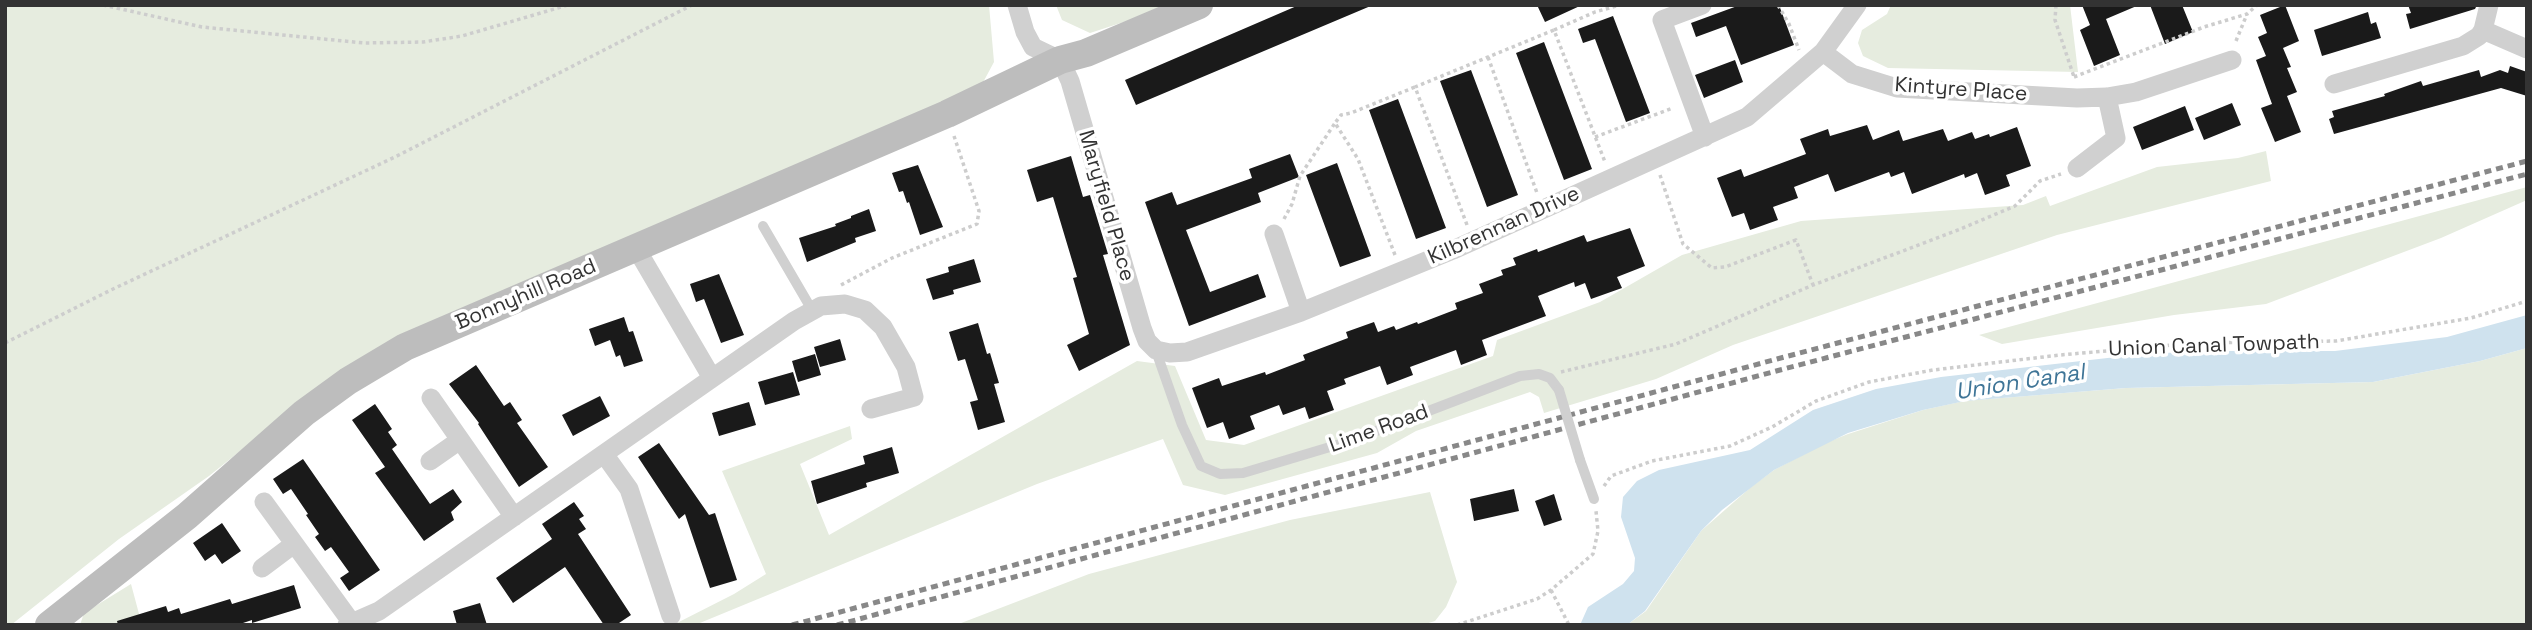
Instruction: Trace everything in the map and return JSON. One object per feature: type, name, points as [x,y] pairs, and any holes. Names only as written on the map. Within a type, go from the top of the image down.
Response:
[{"type":"main road","name":"Bonnyhill Road","points":[[49,625],[187,516],[304,413],[348,381],[405,347],[947,114],[1060,60],[1086,52],[1199,5]]},
{"type":"street","points":[[1017,5],[1025,32],[1033,47],[1060,60]]},
{"type":"street","points":[[1702,5],[1662,20],[1704,137]]},
{"type":"street","name":"Kilbrennan Drive","points":[[1156,350],[1187,352],[1301,312],[1473,240],[1747,117],[1824,52],[1857,5]]},
{"type":"street","points":[[2334,85],[2463,47],[2483,30],[2489,5]]},
{"type":"street","points":[[2483,30],[2527,49]]},
{"type":"street","name":"Kintyre Place","points":[[1824,52],[1852,74],[1896,88],[2077,98],[2136,92],[2232,60]]},
{"type":"street","name":"Maryfield Place","points":[[1060,60],[1070,81],[1142,328],[1147,341],[1156,350]]},
{"type":"street","points":[[2077,168],[2116,138],[2107,97]]},
{"type":"street","points":[[1274,234],[1301,312]]},
{"type":"street","points":[[636,248],[712,378]]},
{"type":"street","points":[[264,502],[350,624],[379,611],[793,321],[821,308],[845,304],[865,310],[883,327],[906,367],[914,397],[871,410]]},
{"type":"street","points":[[431,398],[514,517]]},
{"type":"street","points":[[430,461],[460,440]]},
{"type":"street","points":[[604,454],[629,489],[671,616]]},
{"type":"street","points":[[262,568],[294,544]]},
{"type":"lane","points":[[763,226],[821,308]]},
{"type":"lane","name":"Lime Road","points":[[1156,350],[1182,425],[1201,466],[1220,474],[1243,473],[1350,441],[1520,376],[1539,374],[1550,378]]},
{"type":"lane","points":[[1550,378],[1559,390],[1594,499]]},
{"type":"path","points":[[103,5],[202,27],[365,43],[423,41],[463,36],[568,5]]},
{"type":"path","points":[[5,343],[113,289],[395,157],[692,5]]},
{"type":"path","points":[[1292,204],[1300,176],[1341,115],[1595,12],[1620,5]]},
{"type":"path","points":[[1778,5],[1808,66]]},
{"type":"path","points":[[2056,5],[2055,20],[2074,76],[2077,98]]},
{"type":"path","points":[[2232,60],[2238,33],[2247,14],[2257,5]]},
{"type":"path","points":[[2074,76],[2204,27],[2247,14]]},
{"type":"path","points":[[1554,30],[1598,146]]},
{"type":"path","points":[[1488,57],[1543,209]]},
{"type":"path","points":[[1415,87],[1473,240]]},
{"type":"path","points":[[1595,137],[1679,106]]},
{"type":"path","points":[[821,308],[852,278],[892,258],[977,224],[979,212],[947,114]]},
{"type":"path","points":[[1335,123],[1358,159],[1401,271]]},
{"type":"path","points":[[1654,160],[1672,205],[1683,244],[1688,250],[1712,268],[1725,267],[1796,240],[1813,285]]},
{"type":"path","points":[[1550,378],[1566,370],[1675,344],[1813,285],[2015,206],[2040,181],[2077,168]]},
{"type":"path","name":"Union Canal Towpath","points":[[1594,499],[1611,476],[1652,461],[1730,446],[1772,427],[1816,401],[1869,382],[1933,370],[2087,352],[2196,343],[2336,341],[2471,318],[2527,301]]},
{"type":"path","points":[[1457,625],[1537,599],[1552,590],[1593,554],[1598,531],[1594,499]]},
{"type":"path","points":[[1552,590],[1569,625]]},
{"type":"shaded area","points":[[5,5],[989,5],[994,62],[980,88],[336,374],[209,476],[119,539],[11,625],[5,625]]},
{"type":"shaded area","points":[[1056,5],[1164,5],[1133,19],[1090,33],[1062,20]]},
{"type":"shaded area","points":[[1891,5],[2070,5],[2078,72],[1888,68],[1863,56],[1858,43],[1862,30],[1887,14]]},
{"type":"shaded area","points":[[2266,151],[2271,181],[2057,235],[1733,345],[1656,379],[1544,413],[1539,397],[1530,392],[1416,431],[1377,453],[1225,495],[1183,485],[1163,439],[1037,484],[695,625],[673,625],[734,594],[766,574],[722,471],[850,426],[852,439],[800,464],[829,535],[1137,361],[1175,366],[1206,440],[1244,445],[1493,356],[1497,340],[1600,302],[1682,255],[1801,221],[2023,205],[2046,196],[2050,206],[2157,167],[2238,158]]},
{"type":"shaded area","points":[[2527,187],[2527,200],[2441,238],[2266,304],[2174,315],[2002,344],[1979,335]]},
{"type":"shaded area","points":[[2527,348],[2527,625],[1627,625],[1646,611],[1701,531],[1774,470],[1823,444],[1923,410],[1964,401],[2126,388],[2373,382],[2480,361]]},
{"type":"shaded area","points":[[1430,492],[1457,582],[1446,607],[1435,621],[1422,625],[956,625],[1089,574],[1290,520]]},
{"type":"shaded area","points":[[131,584],[142,625],[80,625],[84,613]]},
{"type":"water","name":"Union Canal","points":[[2527,315],[2527,348],[2480,361],[2373,382],[2126,388],[1965,401],[1923,410],[1848,433],[1774,470],[1722,510],[1701,531],[1645,611],[1627,625],[1580,625],[1588,607],[1623,584],[1634,571],[1635,558],[1621,517],[1623,497],[1637,481],[1659,470],[1750,450],[1813,410],[1876,389],[1941,377],[2125,356],[2193,351],[2335,351],[2447,337]]},
{"type":"building","points":[[1299,5],[1373,5],[1136,105],[1125,80]]},
{"type":"building","points":[[1537,5],[1582,5],[1545,22]]},
{"type":"building","points":[[1740,5],[1779,5],[1794,45],[1741,65],[1726,26],[1696,37],[1691,23]]},
{"type":"building","points":[[2082,5],[2139,5],[2106,19],[2120,55],[2094,66],[2080,30],[2090,25]]},
{"type":"building","points":[[2150,5],[2182,5],[2193,32],[2165,44]]},
{"type":"building","points":[[2285,5],[2299,41],[2283,48],[2291,67],[2287,68],[2297,92],[2287,96],[2301,132],[2275,142],[2261,108],[2272,104],[2256,60],[2266,56],[2258,37],[2267,33],[2260,15]]},
{"type":"building","points":[[2408,5],[2476,7],[2410,29],[2406,14],[2411,13]]},
{"type":"building","points":[[2368,12],[2371,24],[2376,22],[2381,38],[2322,56],[2314,30]]},
{"type":"building","points":[[1613,16],[1650,113],[1626,122],[1595,39],[1583,43],[1578,29]]},
{"type":"building","points":[[1544,42],[1592,169],[1564,180],[1516,53]]},
{"type":"building","points":[[1735,60],[1743,82],[1704,98],[1695,75]]},
{"type":"building","points":[[2510,66],[2527,72],[2527,96],[2501,88],[2334,134],[2329,119],[2334,117],[2332,111],[2385,96],[2384,94],[2421,81],[2423,86],[2479,70],[2481,77],[2500,70],[2508,73]]},
{"type":"building","points":[[1471,70],[1518,195],[1487,207],[1440,81]]},
{"type":"building","points":[[1398,99],[1446,228],[1416,239],[1369,110]]},
{"type":"building","points":[[2232,103],[2241,125],[2204,140],[2195,118]]},
{"type":"building","points":[[2185,106],[2194,130],[2142,150],[2133,127]]},
{"type":"building","points":[[1867,125],[1873,140],[1899,130],[1903,141],[1943,129],[1948,141],[1972,132],[1975,139],[1989,134],[1990,137],[2017,127],[2031,166],[2006,175],[2010,186],[1985,195],[1977,173],[1965,178],[1964,174],[1912,194],[1904,172],[1891,177],[1889,172],[1835,192],[1828,174],[1794,187],[1798,198],[1773,207],[1778,220],[1750,230],[1744,213],[1732,217],[1717,178],[1741,169],[1744,177],[1806,154],[1800,139],[1828,129],[1830,136]]},
{"type":"building","points":[[1290,154],[1299,177],[1258,193],[1261,202],[1186,230],[1210,292],[1258,274],[1266,297],[1189,326],[1145,202],[1172,192],[1177,205],[1252,178],[1249,169]]},
{"type":"building","points":[[1071,156],[1083,197],[1090,195],[1108,254],[1103,255],[1130,345],[1079,371],[1067,345],[1089,334],[1073,278],[1077,277],[1053,197],[1037,202],[1027,170]]},
{"type":"building","points":[[1337,163],[1371,256],[1340,267],[1306,175]]},
{"type":"building","points":[[918,165],[943,227],[920,235],[909,202],[907,203],[903,191],[899,192],[892,173]]},
{"type":"building","points":[[869,209],[876,231],[855,238],[856,242],[807,262],[799,238],[836,226],[835,224]]},
{"type":"building","points":[[1630,228],[1645,266],[1617,277],[1622,288],[1591,299],[1585,283],[1575,287],[1574,282],[1538,296],[1546,316],[1482,340],[1487,355],[1461,365],[1456,350],[1410,367],[1413,375],[1387,385],[1380,366],[1344,379],[1346,384],[1327,391],[1334,410],[1309,419],[1305,407],[1283,415],[1279,405],[1250,416],[1255,429],[1229,439],[1223,422],[1207,428],[1192,388],[1219,378],[1222,386],[1265,372],[1266,375],[1305,360],[1303,355],[1348,338],[1346,332],[1374,322],[1378,332],[1394,326],[1396,330],[1417,322],[1418,324],[1457,309],[1455,303],[1483,293],[1479,284],[1503,275],[1501,270],[1516,265],[1513,258],[1584,235],[1587,242]]},
{"type":"building","points":[[974,259],[981,282],[953,290],[954,294],[933,300],[926,279],[949,272],[948,267]]},
{"type":"building","points":[[719,274],[744,335],[721,343],[704,299],[696,302],[690,284]]},
{"type":"building","points":[[624,317],[629,332],[633,331],[643,361],[624,367],[620,355],[616,357],[610,340],[595,346],[589,329]]},
{"type":"building","points":[[978,323],[999,383],[994,384],[1005,422],[978,430],[970,402],[978,400],[965,359],[958,361],[949,332]]},
{"type":"building","points":[[840,339],[846,360],[820,367],[814,347]]},
{"type":"building","points":[[815,354],[821,375],[798,382],[792,361]]},
{"type":"building","points":[[476,365],[504,406],[510,402],[522,420],[517,423],[548,467],[519,487],[479,423],[449,384]]},
{"type":"building","points":[[793,372],[800,395],[765,405],[758,382]]},
{"type":"building","points":[[600,396],[610,416],[573,436],[562,415]]},
{"type":"building","points":[[749,402],[756,425],[719,436],[712,413]]},
{"type":"building","points":[[375,404],[392,429],[388,432],[397,445],[392,449],[430,504],[453,489],[462,502],[451,512],[454,520],[424,541],[375,473],[385,467],[352,420]]},
{"type":"building","points":[[659,443],[709,515],[715,513],[737,580],[710,588],[685,514],[679,519],[638,457]]},
{"type":"building","points":[[892,447],[899,473],[866,483],[867,487],[817,504],[811,481],[865,464],[863,456]]},
{"type":"building","points":[[303,459],[380,570],[349,591],[340,578],[349,572],[331,547],[325,551],[315,537],[319,534],[291,489],[283,494],[273,479]]},
{"type":"building","points":[[1514,489],[1519,511],[1474,521],[1470,499]]},
{"type":"building","points":[[1554,494],[1562,520],[1544,526],[1535,501]]},
{"type":"building","points":[[574,502],[584,516],[579,519],[586,529],[578,534],[631,615],[616,625],[604,625],[565,567],[513,603],[496,578],[552,539],[542,524]]},
{"type":"building","points":[[222,523],[241,551],[222,564],[215,554],[205,561],[193,543]]},
{"type":"building","points":[[294,585],[301,608],[252,623],[252,620],[237,625],[118,625],[117,621],[166,606],[168,612],[179,608],[181,614],[230,599],[232,604]]},
{"type":"building","points":[[480,603],[487,625],[457,625],[453,611]]},
{"type":"railway","points":[[792,625],[1777,359],[2527,161]]},
{"type":"railway","points":[[837,625],[1780,370],[2527,174]]}]
